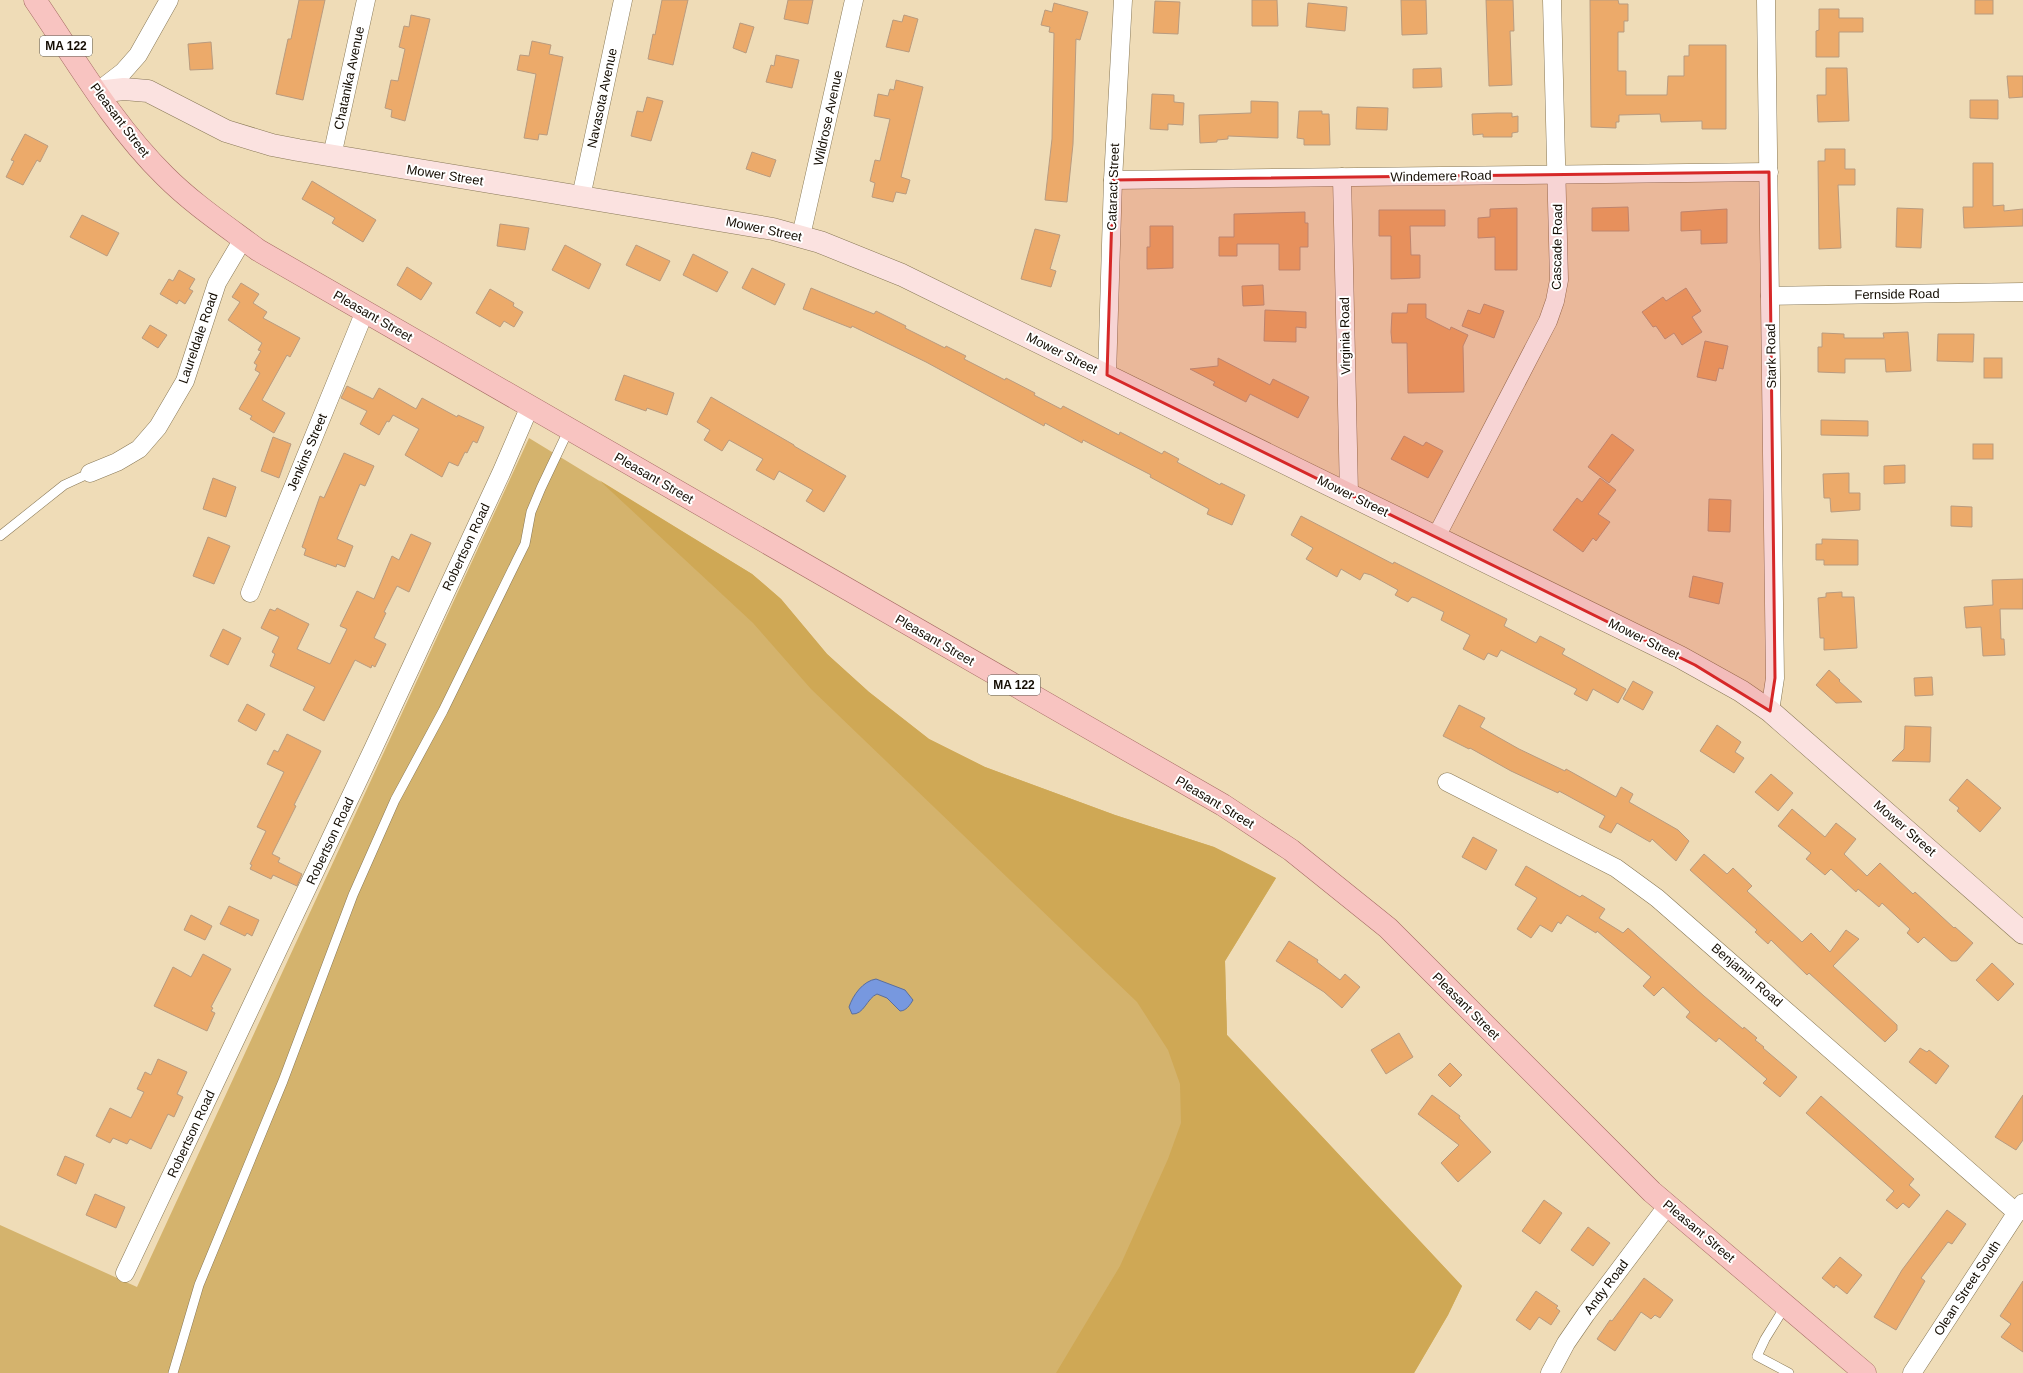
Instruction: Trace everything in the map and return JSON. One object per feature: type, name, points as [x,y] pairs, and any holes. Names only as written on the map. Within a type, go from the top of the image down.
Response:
[{"type":"main road","name":"Pleasant Street","points":[[35,0],[122,128],[166,176],[213,217],[258,250],[1209,797],[1272,837],[1332,882],[1388,928],[1612,1153],[1668,1205],[1865,1373]]},
{"type":"street","points":[[97,92],[123,72],[138,55],[169,0]]},
{"type":"street","name":"Chatanika Avenue","points":[[332,156],[366,0]]},
{"type":"street","name":"Navasota Avenue","points":[[581,197],[623,0]]},
{"type":"street","name":"Wildrose Avenue","points":[[802,236],[854,0]]},
{"type":"street","name":"Cataract Street","points":[[1107,375],[1113,180],[1123,0]]},
{"type":"street","name":"Cascade Road","points":[[1436,537],[1548,321],[1555,301],[1559,280],[1552,0]]},
{"type":"street","name":"Stark Road","points":[[1766,0],[1775,678],[1770,711]]},
{"type":"street","name":"Mower Street","points":[[97,92],[124,89],[148,91],[226,131],[272,145],[744,223],[802,236],[869,260],[1107,375],[1690,662],[1741,691],[1770,711],[2023,933]]},
{"type":"street","name":"Windemere Road","points":[[1113,180],[1769,172]]},
{"type":"street","name":"Virginia Road","points":[[1342,177],[1349,494]]},
{"type":"street","name":"Laureldale Road","points":[[90,473],[117,462],[139,449],[158,427],[185,381],[217,283],[243,239]]},
{"type":"street","name":"Fernside Road","points":[[1770,296],[2023,292]]},
{"type":"street","name":"Jenkins Street","points":[[250,593],[365,311]]},
{"type":"street","name":"Robertson Road","points":[[125,1273],[374,746],[502,471],[530,406]]},
{"type":"street","name":"Benjamin Road","points":[[1447,782],[1616,868],[1657,898],[2020,1208]]},
{"type":"street","name":"Andy Road","points":[[1550,1373],[1566,1343],[1586,1314],[1668,1205]]},
{"type":"street","name":"Olean Street South","points":[[1912,1373],[2020,1208]]},
{"type":"lane","points":[[173,1373],[199,1285],[283,1081],[353,895],[397,795],[443,711],[525,544],[531,512],[569,429]]},
{"type":"lane","points":[[0,536],[64,485],[90,473]]},
{"type":"lane","points":[[1786,1305],[1765,1339],[1757,1356],[1789,1373]]},
{"type":"highlighted area","points":[[1769,172],[1775,678],[1770,711],[1695,665],[1107,375],[1113,180]]},
{"type":"shaded area","points":[[529,438],[752,574],[781,599],[827,654],[869,692],[929,739],[985,767],[1115,815],[1214,847],[1276,878],[1225,961],[1227,1035],[1462,1286],[1448,1315],[1414,1373],[0,1373],[0,1225],[137,1287]]},
{"type":"shaded area","points":[[599,480],[752,574],[781,599],[827,654],[869,692],[929,739],[985,767],[1115,815],[1214,847],[1276,878],[1225,961],[1227,1035],[1462,1286],[1448,1315],[1414,1373],[1056,1373],[1120,1266],[1168,1159],[1181,1123],[1180,1084],[1168,1050],[1137,1002],[811,689],[753,623]]},
{"type":"water","points":[[876,979],[905,990],[913,1000],[909,1006],[900,1011],[887,998],[877,994],[860,1012],[852,1014],[849,1007],[856,993],[871,980]]},
{"type":"building","points":[[299,0],[325,0],[303,100],[276,94],[288,39],[291,39]]},
{"type":"building","points":[[662,0],[688,0],[673,65],[648,59],[653,34],[655,35]]},
{"type":"building","points":[[788,0],[813,0],[808,24],[784,19]]},
{"type":"building","points":[[1252,0],[1277,0],[1278,26],[1252,26]]},
{"type":"building","points":[[1401,0],[1426,0],[1427,34],[1402,35]]},
{"type":"building","points":[[1486,0],[1513,0],[1514,31],[1510,31],[1512,85],[1489,86]]},
{"type":"building","points":[[1590,0],[1618,0],[1619,4],[1628,4],[1628,21],[1624,21],[1624,32],[1618,32],[1618,71],[1626,71],[1626,95],[1667,95],[1668,76],[1684,76],[1684,56],[1689,56],[1689,45],[1726,45],[1726,129],[1702,129],[1702,121],[1661,122],[1660,114],[1619,115],[1619,122],[1616,122],[1616,128],[1591,127]]},
{"type":"building","points":[[1975,0],[1993,0],[1993,14],[1975,14]]},
{"type":"building","points":[[1155,1],[1180,2],[1178,34],[1153,33]]},
{"type":"building","points":[[1054,3],[1088,12],[1080,40],[1076,39],[1073,144],[1067,202],[1045,200],[1052,139],[1054,33],[1049,32],[1050,27],[1041,25],[1045,10],[1052,12]]},
{"type":"building","points":[[1308,3],[1347,7],[1345,31],[1306,27]]},
{"type":"building","points":[[1819,9],[1839,9],[1839,18],[1863,18],[1863,32],[1839,32],[1839,57],[1816,57],[1816,31],[1819,30]]},
{"type":"building","points":[[411,15],[430,19],[405,121],[391,117],[392,110],[385,108],[391,80],[398,81],[405,49],[399,47],[404,26],[409,27]]},
{"type":"building","points":[[904,15],[918,19],[909,52],[886,47],[893,20],[902,22]]},
{"type":"building","points":[[740,23],[754,27],[746,53],[733,48]]},
{"type":"building","points":[[532,41],[551,45],[549,54],[563,57],[547,135],[539,134],[538,140],[524,138],[536,74],[517,70],[520,55],[529,56]]},
{"type":"building","points":[[211,42],[213,69],[190,70],[188,44]]},
{"type":"building","points":[[776,55],[799,60],[792,88],[766,82],[771,65],[774,66]]},
{"type":"building","points":[[1441,68],[1442,87],[1413,88],[1413,69]]},
{"type":"building","points":[[1826,68],[1847,68],[1849,121],[1818,122],[1817,95],[1826,95]]},
{"type":"building","points":[[2007,76],[2023,76],[2023,97],[2009,98]]},
{"type":"building","points":[[896,80],[923,87],[901,177],[910,180],[906,194],[896,192],[893,202],[872,197],[875,183],[870,181],[875,160],[880,161],[890,119],[874,116],[878,94],[888,96],[890,89],[894,90]]},
{"type":"building","points":[[1152,94],[1174,95],[1174,102],[1184,103],[1183,125],[1168,124],[1168,130],[1150,129]]},
{"type":"building","points":[[647,97],[663,101],[651,141],[631,136],[637,111],[643,112]]},
{"type":"building","points":[[1970,100],[1998,100],[1998,119],[1970,118]]},
{"type":"building","points":[[1251,101],[1278,102],[1278,138],[1228,136],[1228,139],[1217,140],[1217,142],[1200,143],[1199,115],[1251,113]]},
{"type":"building","points":[[1357,107],[1388,108],[1387,130],[1356,129]]},
{"type":"building","points":[[1299,111],[1322,111],[1322,114],[1329,114],[1330,145],[1304,145],[1304,139],[1297,138]]},
{"type":"building","points":[[1512,113],[1512,117],[1518,116],[1518,132],[1512,133],[1512,137],[1483,137],[1483,134],[1473,135],[1472,114]]},
{"type":"building","points":[[25,134],[48,146],[40,162],[37,160],[23,185],[6,177],[14,161],[11,160]]},
{"type":"building","points":[[1825,149],[1845,149],[1845,169],[1855,169],[1855,185],[1838,185],[1841,248],[1819,249],[1818,161],[1825,161]]},
{"type":"building","points":[[752,152],[776,160],[770,177],[746,169]]},
{"type":"building","points":[[1973,163],[1993,163],[1993,206],[2004,205],[2004,211],[2023,209],[2023,226],[1964,228],[1963,207],[1973,207]]},
{"type":"building","points":[[312,181],[376,220],[363,242],[332,223],[335,218],[302,199]]},
{"type":"building","points":[[1628,207],[1629,231],[1592,231],[1592,208]]},
{"type":"building","points":[[1517,208],[1517,270],[1495,270],[1495,237],[1478,238],[1478,218],[1490,217],[1490,209]]},
{"type":"building","points":[[1897,208],[1923,209],[1921,248],[1896,247]]},
{"type":"building","points":[[1727,209],[1727,243],[1701,244],[1701,230],[1681,231],[1681,212]]},
{"type":"building","points":[[1379,210],[1445,210],[1445,226],[1410,226],[1411,255],[1420,255],[1420,278],[1391,279],[1391,236],[1379,236]]},
{"type":"building","points":[[1305,212],[1305,223],[1308,223],[1308,247],[1300,247],[1300,270],[1279,270],[1279,244],[1237,244],[1237,256],[1219,256],[1219,237],[1234,237],[1234,214]]},
{"type":"building","points":[[82,215],[119,233],[107,256],[70,237]]},
{"type":"building","points":[[500,224],[529,228],[525,250],[497,246]]},
{"type":"building","points":[[1150,226],[1173,226],[1173,268],[1147,269],[1147,247],[1150,247]]},
{"type":"building","points":[[1035,229],[1060,235],[1050,269],[1056,271],[1051,287],[1021,279]]},
{"type":"building","points":[[565,245],[601,264],[589,289],[552,270]]},
{"type":"building","points":[[636,245],[670,261],[660,281],[626,265]]},
{"type":"building","points":[[693,254],[728,272],[717,292],[683,275]]},
{"type":"building","points":[[407,267],[432,283],[421,300],[397,285]]},
{"type":"building","points":[[752,268],[785,284],[775,305],[742,288]]},
{"type":"building","points":[[179,270],[195,279],[189,289],[193,291],[185,304],[179,300],[177,304],[160,294],[169,279],[173,281]]},
{"type":"building","points":[[241,283],[259,294],[253,303],[267,312],[263,318],[300,338],[290,357],[287,355],[262,400],[285,413],[274,433],[250,419],[252,416],[239,409],[260,373],[255,370],[257,365],[254,363],[261,351],[258,350],[262,343],[228,320],[240,302],[232,297]]},
{"type":"building","points":[[1263,285],[1264,305],[1243,306],[1242,286]]},
{"type":"building","points":[[811,288],[874,314],[876,311],[906,326],[905,328],[945,348],[946,346],[966,356],[964,359],[1005,380],[1006,378],[1061,409],[1063,406],[1119,435],[1120,432],[1162,454],[1164,451],[1179,459],[1177,462],[1220,485],[1221,483],[1245,495],[1232,525],[1207,514],[1209,509],[1150,477],[1151,475],[1083,440],[1082,443],[1045,423],[1044,426],[926,362],[852,326],[851,328],[803,309]]},
{"type":"building","points":[[1686,288],[1701,311],[1692,317],[1702,332],[1682,345],[1674,333],[1665,339],[1656,326],[1653,327],[1642,312],[1663,297],[1666,301]]},
{"type":"building","points":[[490,289],[514,303],[513,306],[523,312],[514,327],[504,321],[500,327],[476,313]]},
{"type":"building","points":[[1408,304],[1426,304],[1426,318],[1450,330],[1451,327],[1468,335],[1463,346],[1464,392],[1408,393],[1407,343],[1392,343],[1391,332],[1392,313],[1407,313]]},
{"type":"building","points":[[1484,304],[1504,311],[1494,338],[1462,326],[1468,310],[1480,314]]},
{"type":"building","points":[[1265,310],[1306,312],[1306,328],[1296,327],[1296,342],[1264,341]]},
{"type":"building","points":[[150,325],[167,335],[158,348],[142,338]]},
{"type":"building","points":[[1908,332],[1911,371],[1886,372],[1885,359],[1845,359],[1845,373],[1818,372],[1818,347],[1822,347],[1822,333],[1844,334],[1844,338],[1884,338],[1883,333]]},
{"type":"building","points":[[1938,334],[1974,334],[1973,362],[1937,361]]},
{"type":"building","points":[[1705,341],[1728,346],[1723,369],[1719,368],[1716,381],[1697,377]]},
{"type":"building","points":[[1218,358],[1270,385],[1273,379],[1309,397],[1298,418],[1250,394],[1246,402],[1213,385],[1215,382],[1190,369],[1218,366]]},
{"type":"building","points":[[1984,358],[2002,358],[2002,378],[1984,378]]},
{"type":"building","points":[[624,375],[674,393],[667,415],[647,408],[646,411],[615,400]]},
{"type":"building","points":[[347,386],[373,399],[379,388],[416,409],[422,398],[457,417],[458,415],[484,427],[477,443],[473,441],[467,453],[465,452],[458,466],[449,462],[442,477],[405,455],[419,429],[393,415],[389,422],[387,421],[379,435],[360,424],[367,411],[341,398]]},
{"type":"building","points":[[711,397],[846,476],[824,512],[806,501],[813,490],[779,471],[774,480],[756,470],[763,459],[729,440],[722,451],[704,440],[710,430],[697,422]]},
{"type":"building","points":[[1821,420],[1868,421],[1868,436],[1821,435]]},
{"type":"building","points":[[1612,434],[1634,450],[1609,483],[1588,467]]},
{"type":"building","points":[[1404,436],[1423,446],[1426,442],[1443,451],[1428,478],[1391,459]]},
{"type":"building","points":[[273,437],[291,444],[279,478],[261,471]]},
{"type":"building","points":[[1973,444],[1993,444],[1993,459],[1973,459]]},
{"type":"building","points":[[344,453],[374,466],[365,486],[360,484],[337,539],[353,546],[345,567],[337,564],[336,567],[304,555],[306,549],[302,547],[320,496],[324,498]]},
{"type":"building","points":[[1905,465],[1905,483],[1884,484],[1884,466]]},
{"type":"building","points":[[1849,473],[1849,493],[1860,493],[1860,510],[1831,512],[1830,498],[1824,498],[1823,474]]},
{"type":"building","points":[[213,478],[236,487],[226,517],[203,509]]},
{"type":"building","points":[[1600,478],[1616,490],[1598,514],[1610,522],[1596,541],[1593,538],[1583,552],[1553,530],[1577,498],[1582,502]]},
{"type":"building","points":[[1709,499],[1731,500],[1730,532],[1708,531]]},
{"type":"building","points":[[1951,506],[1972,507],[1972,527],[1951,526]]},
{"type":"building","points":[[1301,516],[1393,564],[1394,562],[1507,619],[1504,626],[1536,643],[1540,636],[1565,649],[1562,654],[1626,689],[1618,703],[1593,689],[1587,701],[1574,694],[1577,689],[1501,650],[1497,657],[1488,653],[1484,660],[1463,649],[1470,635],[1441,620],[1444,612],[1416,598],[1412,597],[1408,602],[1395,595],[1398,590],[1371,575],[1364,573],[1360,580],[1341,569],[1337,577],[1306,559],[1313,548],[1291,535]]},
{"type":"building","points":[[411,534],[431,543],[409,592],[397,586],[384,612],[386,613],[374,638],[386,644],[375,667],[372,665],[371,668],[355,660],[324,721],[303,710],[315,687],[270,666],[275,654],[272,652],[279,637],[261,628],[270,609],[275,611],[277,608],[309,624],[297,649],[330,664],[347,629],[340,626],[357,591],[374,599],[392,556],[399,560]]},
{"type":"building","points":[[208,537],[230,546],[214,584],[193,576]]},
{"type":"building","points":[[1822,539],[1858,540],[1858,565],[1824,565],[1824,560],[1816,560],[1816,544],[1822,544]]},
{"type":"building","points":[[1693,576],[1723,583],[1719,604],[1689,597]]},
{"type":"building","points":[[2023,579],[2023,609],[2000,609],[2001,639],[2004,639],[2005,655],[1983,656],[1981,627],[1966,628],[1964,607],[1993,605],[1992,580]]},
{"type":"building","points":[[1842,592],[1842,597],[1854,597],[1857,648],[1824,650],[1824,638],[1820,638],[1818,598],[1826,597],[1826,593]]},
{"type":"building","points":[[223,629],[241,638],[228,665],[210,656]]},
{"type":"building","points":[[1829,670],[1862,702],[1836,703],[1816,685]]},
{"type":"building","points":[[1932,677],[1933,695],[1915,696],[1914,678]]},
{"type":"building","points":[[1633,681],[1653,692],[1643,710],[1623,699]]},
{"type":"building","points":[[247,704],[265,714],[256,731],[238,721]]},
{"type":"building","points":[[1459,705],[1485,718],[1480,727],[1519,749],[1565,771],[1566,769],[1616,797],[1621,787],[1633,794],[1629,802],[1678,830],[1689,841],[1676,861],[1652,839],[1650,842],[1617,823],[1611,833],[1599,827],[1605,816],[1559,791],[1558,793],[1511,771],[1470,748],[1469,749],[1443,736]]},
{"type":"building","points":[[1717,725],[1741,742],[1735,752],[1744,758],[1734,773],[1700,751]]},
{"type":"building","points":[[1905,726],[1931,727],[1930,762],[1892,761],[1904,749]]},
{"type":"building","points":[[287,734],[321,751],[272,854],[280,858],[278,862],[302,874],[297,886],[273,875],[271,879],[250,869],[252,865],[250,864],[266,831],[257,827],[284,772],[267,764],[274,750],[278,752]]},
{"type":"building","points":[[1771,774],[1793,793],[1778,811],[1755,792]]},
{"type":"building","points":[[1967,779],[2001,808],[1980,832],[1957,811],[1959,808],[1949,800]]},
{"type":"building","points":[[1792,809],[1825,837],[1836,823],[1856,839],[1844,854],[1867,876],[1880,863],[1913,894],[1915,892],[1954,928],[1955,927],[1973,943],[1957,961],[1951,961],[1924,937],[1918,943],[1907,933],[1910,929],[1882,903],[1879,907],[1858,889],[1856,892],[1831,869],[1825,875],[1806,859],[1811,853],[1778,826]]},
{"type":"building","points":[[1473,837],[1497,850],[1486,870],[1462,857]]},
{"type":"building","points":[[1704,854],[1727,874],[1733,868],[1752,886],[1747,891],[1802,942],[1811,933],[1830,952],[1846,930],[1859,939],[1833,966],[1897,1025],[1897,1030],[1885,1042],[1809,973],[1807,975],[1771,940],[1768,944],[1755,932],[1757,930],[1690,870]]},
{"type":"building","points":[[1526,866],[1580,897],[1582,895],[1605,909],[1599,918],[1623,933],[1628,928],[1704,996],[1743,1029],[1744,1027],[1757,1038],[1755,1040],[1764,1047],[1763,1048],[1797,1077],[1780,1097],[1763,1083],[1767,1079],[1719,1038],[1716,1042],[1686,1017],[1690,1012],[1663,987],[1654,996],[1643,986],[1651,977],[1597,931],[1596,933],[1567,915],[1561,924],[1558,922],[1552,932],[1540,925],[1531,938],[1517,929],[1537,898],[1515,885]]},
{"type":"building","points":[[229,906],[259,920],[252,936],[247,933],[245,936],[220,924]]},
{"type":"building","points":[[191,915],[212,926],[205,940],[184,930]]},
{"type":"building","points":[[1289,941],[1318,960],[1317,962],[1340,980],[1345,974],[1360,987],[1342,1008],[1324,992],[1276,961]]},
{"type":"building","points":[[203,954],[231,969],[211,1007],[213,1008],[211,1011],[215,1013],[207,1031],[154,1006],[173,967],[191,977]]},
{"type":"building","points":[[1992,963],[2014,984],[1998,1001],[1976,980]]},
{"type":"building","points":[[1399,1033],[1413,1057],[1386,1074],[1371,1050]]},
{"type":"building","points":[[1920,1048],[1927,1052],[1929,1050],[1949,1066],[1936,1084],[1909,1062]]},
{"type":"building","points":[[158,1059],[187,1072],[177,1094],[183,1097],[174,1117],[168,1114],[151,1149],[130,1139],[127,1144],[113,1138],[110,1143],[96,1136],[110,1108],[131,1118],[144,1092],[137,1089],[145,1072],[151,1075]]},
{"type":"building","points":[[1450,1063],[1462,1075],[1450,1087],[1438,1075]]},
{"type":"building","points":[[1432,1095],[1460,1116],[1459,1118],[1491,1152],[1458,1182],[1441,1163],[1459,1145],[1418,1114]]},
{"type":"building","points":[[2023,1095],[2023,1140],[2016,1150],[1995,1137]]},
{"type":"building","points":[[1821,1096],[1914,1179],[1909,1185],[1920,1195],[1909,1208],[1903,1203],[1897,1209],[1886,1200],[1894,1191],[1806,1113]]},
{"type":"building","points":[[65,1156],[84,1164],[76,1184],[57,1175]]},
{"type":"building","points":[[95,1194],[125,1207],[116,1228],[86,1215]]},
{"type":"building","points":[[1544,1200],[1562,1213],[1540,1244],[1522,1231]]},
{"type":"building","points":[[1947,1210],[1966,1224],[1952,1244],[1948,1242],[1921,1278],[1925,1281],[1896,1330],[1874,1317],[1902,1270]]},
{"type":"building","points":[[1588,1227],[1610,1243],[1593,1266],[1571,1250]]},
{"type":"building","points":[[1840,1257],[1862,1275],[1847,1294],[1836,1285],[1834,1288],[1822,1278]]},
{"type":"building","points":[[1644,1278],[1673,1300],[1660,1318],[1655,1315],[1651,1319],[1641,1312],[1615,1351],[1597,1339],[1610,1320],[1612,1321]]},
{"type":"building","points":[[2023,1281],[2023,1352],[2001,1337],[2011,1324],[2000,1316]]},
{"type":"building","points":[[1536,1291],[1558,1306],[1556,1308],[1560,1311],[1551,1325],[1539,1317],[1530,1330],[1516,1320]]}]
